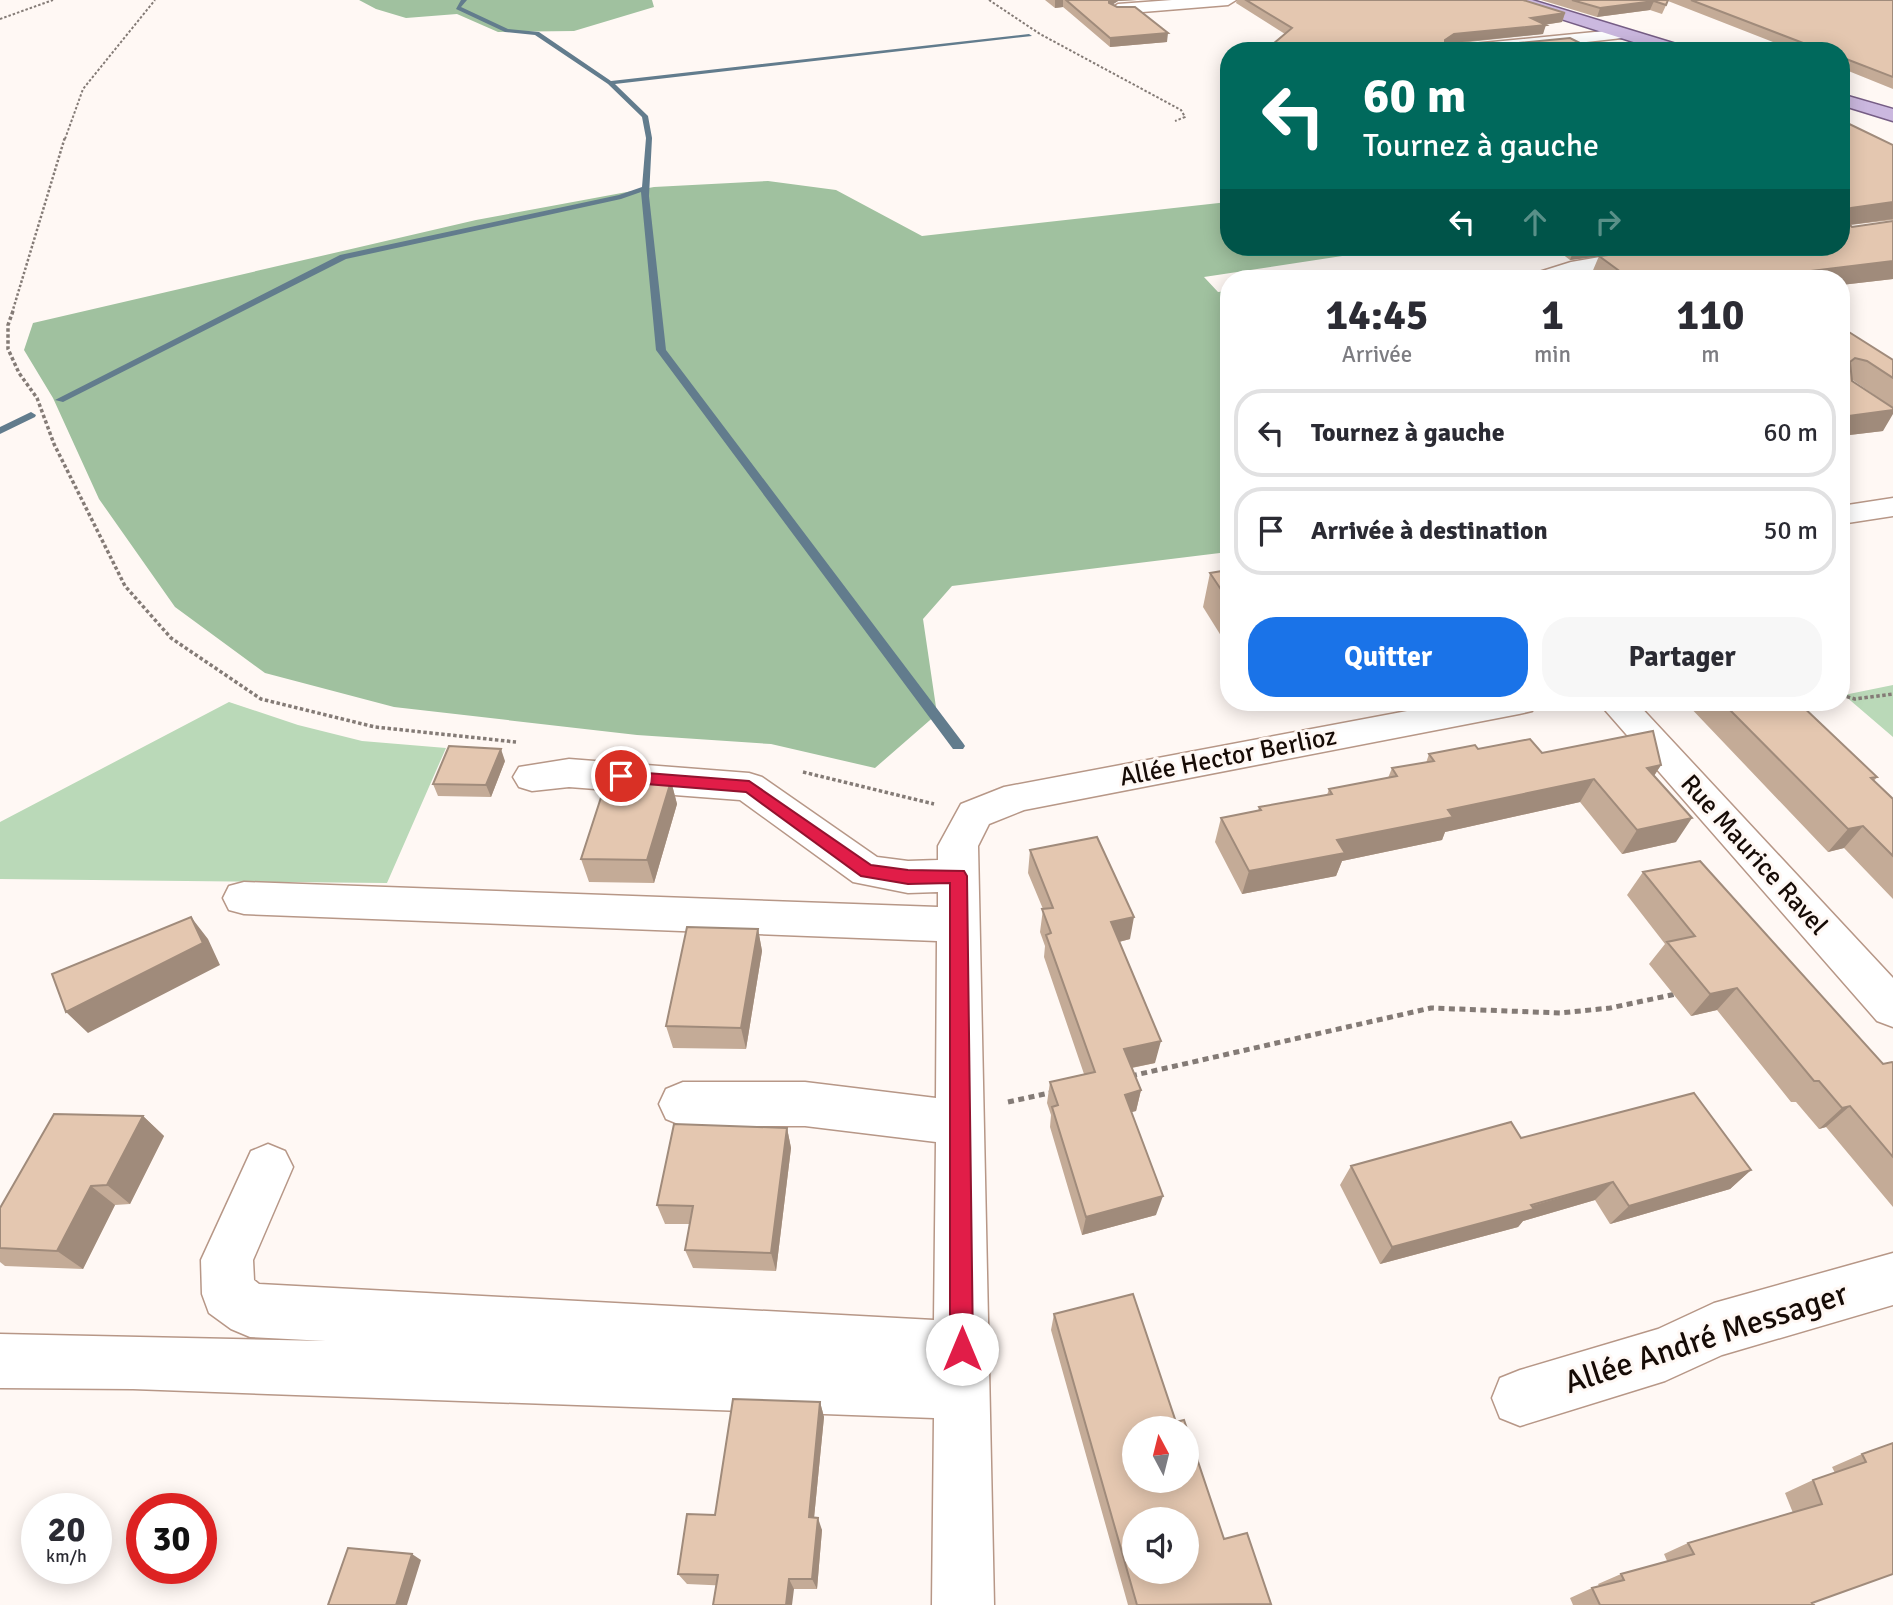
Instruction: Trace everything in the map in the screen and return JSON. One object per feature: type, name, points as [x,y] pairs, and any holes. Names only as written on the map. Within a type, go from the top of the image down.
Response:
[{"type":"main road","points":[[1516,0],[1651,42]]},
{"type":"main road","points":[[1850,102],[1893,115]]},
{"type":"street","points":[[1118,9],[1228,0]]},
{"type":"street","points":[[1544,42],[1625,34]]},
{"type":"street","points":[[1567,270],[1671,256]]},
{"type":"street","points":[[1850,514],[1893,507]]},
{"type":"street","name":"Allée Hector Berlioz","points":[[964,846],[1018,797],[1472,711]]},
{"type":"street","name":"Rue Maurice Ravel","points":[[1624,711],[1893,1008]]},
{"type":"street","points":[[529,760],[569,773],[749,787],[867,871],[908,877],[964,846]]},
{"type":"street","points":[[963,1605],[959,925],[964,846]]},
{"type":"street","points":[[244,898],[959,925]]},
{"type":"street","points":[[683,1104],[805,1104],[960,1118]]},
{"type":"street","points":[[268,1167],[227,1260],[228,1294],[250,1310],[962,1370]]},
{"type":"street","name":"Allée André Messager","points":[[1520,1398],[1665,1354],[1714,1330],[1893,1279]]},
{"type":"street","points":[[0,1360],[852,1386],[962,1370]]},
{"type":"path","points":[[0,19],[53,0]]},
{"type":"path","points":[[155,0],[83,89],[57,159],[27,269],[8,325],[8,349],[19,373],[37,398],[60,456],[125,586],[171,638],[261,699],[529,760]]},
{"type":"path","points":[[989,0],[1040,34],[1181,110],[1185,117],[1175,121]]},
{"type":"path","points":[[1850,698],[1893,694]]},
{"type":"path","points":[[796,771],[964,846]]},
{"type":"path","points":[[1118,1079],[1431,1008],[1468,1007],[1545,1014],[1605,1009],[1677,993]]},
{"type":"path","points":[[960,1118],[1065,1090]]},
{"type":"green space","points":[[359,0],[652,0],[654,7],[574,31],[498,32],[457,14],[406,18],[376,9]]},
{"type":"green space","points":[[768,181],[836,190],[922,236],[1220,203],[1220,256],[1342,256],[1250,270],[1220,270],[1220,275],[1204,277],[1220,292],[1220,553],[952,586],[923,619],[937,714],[875,768],[771,744],[637,735],[394,707],[265,673],[175,607],[99,499],[53,398],[24,350],[33,323],[476,220],[654,187]]},
{"type":"green space","points":[[1893,685],[1893,737],[1850,700],[1850,694]]},
{"type":"green space","points":[[229,702],[298,725],[362,741],[446,748],[387,883],[0,879],[0,822]]},
{"type":"building","points":[[1066,0],[1109,0],[1109,3],[1117,7],[1135,7],[1168,33],[1110,38]]},
{"type":"building","points":[[1246,0],[1523,0],[1565,13],[1531,18],[1546,25],[1454,34],[1445,42],[1275,42],[1292,28]]},
{"type":"building","points":[[1572,0],[1668,0],[1666,5],[1654,1],[1600,8]]},
{"type":"building","points":[[1691,0],[1893,0],[1893,77],[1850,60],[1850,42],[1801,42]]},
{"type":"building","points":[[1570,38],[1578,42],[1529,42]]},
{"type":"building","points":[[1850,124],[1893,145],[1893,202],[1851,208]]},
{"type":"building","points":[[1893,221],[1893,261],[1819,270],[1618,270],[1599,256],[1850,256],[1850,225],[1852,227]]},
{"type":"building","points":[[1850,333],[1893,360],[1893,378],[1867,361],[1855,358],[1850,362]]},
{"type":"building","points":[[1850,362],[1852,381],[1893,410],[1850,416]]},
{"type":"building","points":[[1220,571],[1220,588],[1210,573]]},
{"type":"building","points":[[1731,711],[1807,711],[1877,777],[1871,778],[1893,799],[1893,856],[1863,826],[1848,829]]},
{"type":"building","points":[[1653,731],[1661,765],[1647,768],[1692,818],[1637,830],[1594,779],[1448,810],[1453,817],[1337,840],[1345,853],[1249,871],[1221,818],[1261,810],[1259,807],[1332,794],[1329,789],[1397,776],[1392,768],[1434,761],[1429,754],[1475,745],[1478,749],[1530,739],[1542,753]]},
{"type":"building","points":[[449,746],[501,749],[486,785],[433,784]]},
{"type":"building","points":[[607,779],[671,781],[647,860],[581,859]]},
{"type":"building","points":[[1097,837],[1134,917],[1111,922],[1161,1041],[1124,1049],[1141,1090],[1125,1095],[1163,1196],[1086,1217],[1052,1107],[1058,1105],[1050,1082],[1095,1072],[1046,935],[1051,933],[1042,909],[1053,908],[1030,850]]},
{"type":"building","points":[[1700,861],[1883,1064],[1893,1063],[1893,1157],[1850,1106],[1842,1108],[1819,1081],[1814,1081],[1737,988],[1710,994],[1667,942],[1695,936],[1643,872]]},
{"type":"building","points":[[191,917],[203,943],[66,1012],[52,974]]},
{"type":"building","points":[[687,927],[758,929],[741,1028],[666,1026]]},
{"type":"building","points":[[1694,1093],[1751,1170],[1629,1206],[1613,1182],[1531,1205],[1534,1209],[1392,1247],[1351,1166],[1511,1122],[1521,1138]]},
{"type":"building","points":[[54,1114],[143,1116],[107,1185],[91,1186],[57,1251],[0,1248],[0,1208]]},
{"type":"building","points":[[674,1124],[787,1128],[771,1253],[685,1250],[693,1206],[657,1205]]},
{"type":"building","points":[[1133,1294],[1174,1416],[1122,1416],[1122,1493],[1199,1493],[1199,1465],[1224,1539],[1247,1533],[1271,1604],[1137,1605],[1131,1584],[1199,1584],[1199,1507],[1122,1507],[1122,1552],[1054,1314]]},
{"type":"building","points":[[733,1399],[820,1402],[809,1517],[818,1518],[812,1579],[789,1579],[786,1605],[713,1605],[718,1575],[678,1574],[687,1514],[715,1515]]},
{"type":"building","points":[[1893,1443],[1893,1574],[1812,1603],[1814,1605],[1600,1605],[1592,1588],[1624,1580],[1621,1574],[1694,1554],[1688,1543],[1822,1504],[1813,1480],[1866,1462],[1862,1454]]},
{"type":"building","points":[[348,1548],[412,1554],[396,1605],[328,1605]]},
{"type":"waterway","points":[[464,0],[458,8],[507,31],[537,33],[610,83]]},
{"type":"waterway","points":[[610,83],[1029,36]]},
{"type":"waterway","points":[[610,83],[645,116],[649,138],[646,188]]},
{"type":"waterway","points":[[60,400],[343,257],[621,197],[646,188]]},
{"type":"waterway","points":[[646,188],[661,350],[958,746]]},
{"type":"waterway","points":[[0,431],[31,415]]},
{"type":"route","points":[[621,776],[749,787],[867,871],[908,877],[958,876],[962,1349]]}]
